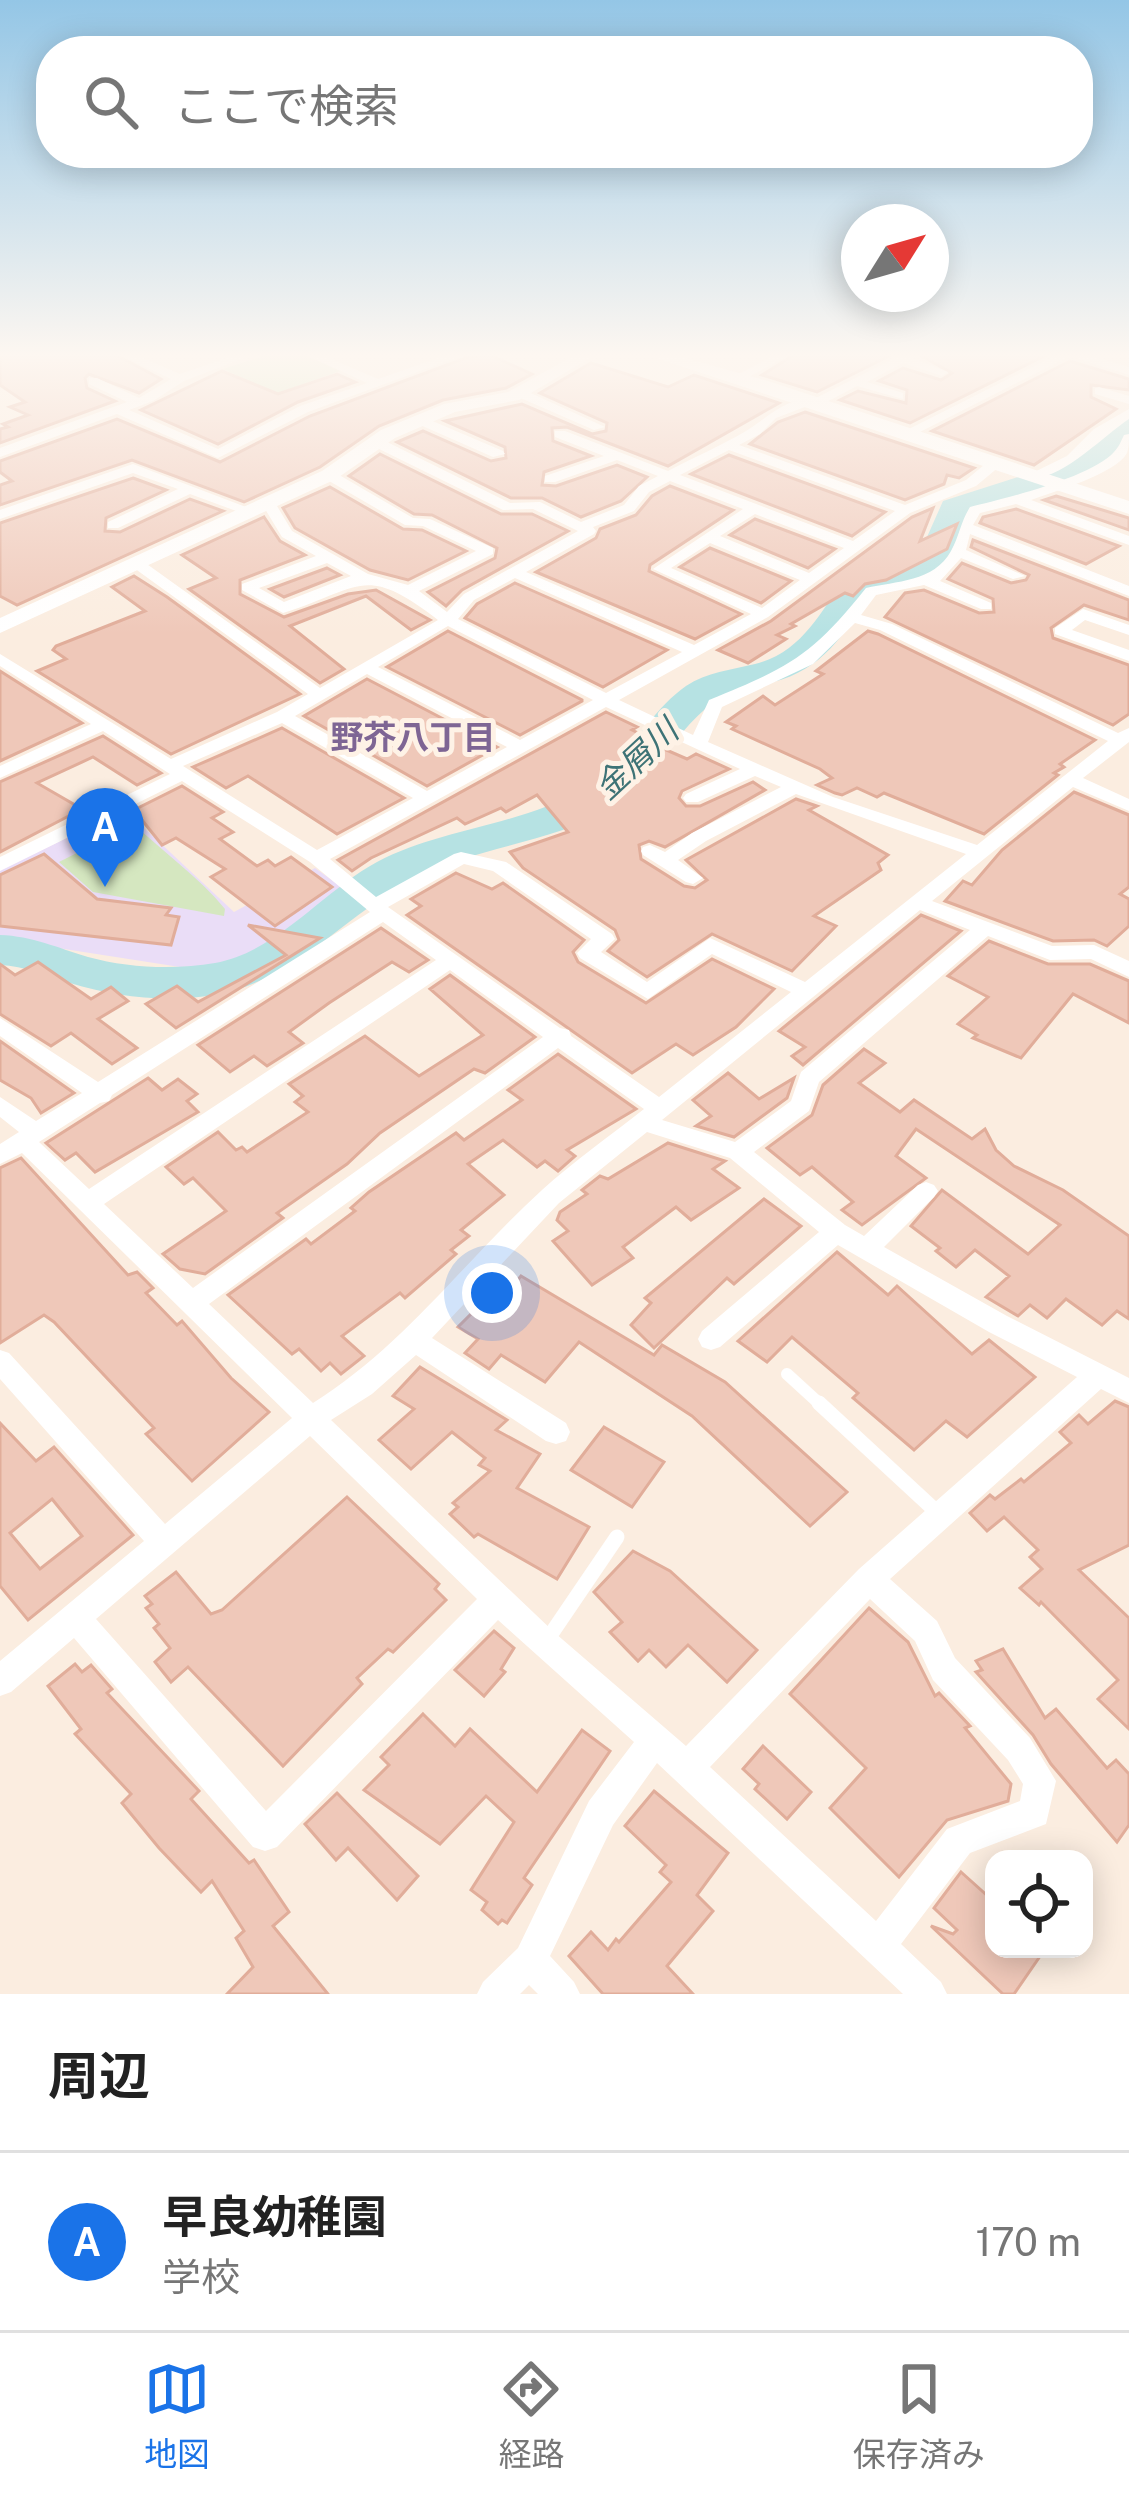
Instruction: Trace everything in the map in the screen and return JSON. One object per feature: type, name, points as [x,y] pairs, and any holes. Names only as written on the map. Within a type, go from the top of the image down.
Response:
[{"type":"street","points":[[3,622],[261,508],[329,475],[367,448]]},
{"type":"street","points":[[0,865],[283,716],[448,620],[470,597],[589,531],[535,505],[508,507],[388,448]]},
{"type":"street","points":[[478,448],[498,454]]},
{"type":"street","points":[[596,448],[855,547]]},
{"type":"street","points":[[580,527],[628,508],[644,489],[722,448]]},
{"type":"street","points":[[736,448],[905,509]]},
{"type":"street","points":[[951,448],[1129,508]]},
{"type":"street","points":[[694,740],[715,704],[805,665],[838,638],[871,591],[937,577],[958,552],[975,510],[1015,499],[1048,480],[1083,448]]},
{"type":"street","points":[[1048,480],[1118,457],[1123,448]]},
{"type":"street","points":[[550,479],[616,456]]},
{"type":"street","points":[[317,858],[763,614],[905,509],[971,483],[995,463]]},
{"type":"street","points":[[0,515],[133,468],[261,508],[287,534],[363,577],[409,590],[448,620],[664,729],[795,788],[980,852]]},
{"type":"street","points":[[329,475],[410,522],[425,522],[488,551],[409,590]]},
{"type":"street","points":[[113,525],[189,489]]},
{"type":"street","points":[[1015,499],[1129,541]]},
{"type":"street","points":[[754,508],[660,569],[763,614]]},
{"type":"street","points":[[965,527],[1129,591]]},
{"type":"street","points":[[709,537],[810,579]]},
{"type":"street","points":[[958,552],[1018,576]]},
{"type":"street","points":[[328,556],[247,586],[283,608],[363,577]]},
{"type":"street","points":[[139,565],[226,628],[255,640],[319,695]]},
{"type":"street","points":[[515,572],[695,652]]},
{"type":"street","points":[[926,580],[986,607]]},
{"type":"street","points":[[1129,630],[1083,614],[1061,631],[1129,656]]},
{"type":"street","points":[[0,1681],[310,1419],[363,1386],[414,1340],[551,1196],[1124,736],[886,627],[851,617]]},
{"type":"street","points":[[0,659],[317,858],[376,907],[561,1035],[653,1117],[738,1152],[836,1232],[1129,1391]]},
{"type":"street","points":[[367,668],[517,745]]},
{"type":"street","points":[[283,716],[425,797]]},
{"type":"street","points":[[0,773],[105,724]]},
{"type":"street","points":[[692,798],[752,770]]},
{"type":"street","points":[[1070,779],[1129,806]]},
{"type":"street","points":[[693,878],[658,855],[795,788]]},
{"type":"street","points":[[20,1143],[101,1095],[376,907],[461,858],[500,866],[605,939],[587,953],[648,992],[710,945],[807,992]]},
{"type":"street","points":[[917,902],[1050,953],[1094,952],[1129,970]]},
{"type":"street","points":[[738,1152],[801,1105],[808,1078],[985,928]]},
{"type":"street","points":[[87,1203],[451,960]]},
{"type":"street","points":[[0,1025],[101,1095]]},
{"type":"street","points":[[190,1304],[561,1035]]},
{"type":"street","points":[[0,1106],[20,1143],[497,1600],[687,1768],[929,1994]]},
{"type":"street","points":[[866,1249],[926,1191]]},
{"type":"street","points":[[711,1339],[836,1232]]},
{"type":"street","points":[[414,1340],[556,1432]]},
{"type":"street","points":[[0,1361],[164,1544]]},
{"type":"street","points":[[687,1768],[869,1579],[1096,1377]]},
{"type":"street","points":[[869,1579],[926,1631],[944,1669],[1019,1749],[1040,1781],[1034,1812],[959,1841],[878,1947]]},
{"type":"street","points":[[76,1618],[265,1835],[497,1600]]},
{"type":"street","points":[[495,1994],[530,1960],[601,1813],[655,1740]]},
{"type":"street","points":[[530,1960],[562,1994]]},
{"type":"lane","points":[[788,1374],[940,1515]]},
{"type":"lane","points":[[544,1644],[617,1537]]},
{"type":"shaded area","points":[[125,810],[234,912],[315,868],[347,891],[258,951],[217,965],[180,967],[0,939],[0,870]]},
{"type":"green space","points":[[134,824],[215,897],[225,909],[224,916],[93,892],[59,862]]},
{"type":"building","points":[[36,448],[187,448],[220,462],[247,448],[347,448],[320,467],[244,502],[132,460],[0,505],[0,485],[12,481],[0,472],[0,461]]},
{"type":"building","points":[[409,448],[462,448],[491,461],[506,458],[505,448],[571,448],[591,456],[544,472],[542,485],[556,486],[617,465],[647,477],[621,501],[581,517],[542,498],[511,498]]},
{"type":"building","points":[[622,448],[700,448],[668,466]]},
{"type":"building","points":[[761,448],[914,448],[974,468],[959,478],[947,475],[944,484],[905,500]]},
{"type":"building","points":[[983,448],[1059,448],[1034,465]]},
{"type":"building","points":[[380,454],[501,514],[532,514],[568,531],[462,590],[446,606],[428,592],[495,558],[497,548],[432,515],[414,514],[349,476]]},
{"type":"building","points":[[729,455],[885,512],[852,536],[691,474]]},
{"type":"building","points":[[133,478],[166,490],[106,518],[105,531],[120,532],[190,499],[223,511],[17,605],[0,596],[0,523]]},
{"type":"building","points":[[670,486],[733,510],[650,565],[649,571],[741,614],[695,639],[536,572],[596,538],[600,529],[636,515],[652,496]]},
{"type":"building","points":[[330,487],[403,529],[422,530],[466,551],[408,580],[370,570],[295,528],[283,508]]},
{"type":"building","points":[[1056,496],[1129,518],[1129,530],[1044,500]]},
{"type":"building","points":[[933,508],[920,541],[957,524],[947,549],[886,580],[865,584],[853,596],[845,593],[791,624],[795,626],[777,635],[786,639],[748,663],[718,650],[771,621],[912,517]]},
{"type":"building","points":[[1016,509],[1119,546],[1086,564],[980,523],[983,517]]},
{"type":"building","points":[[264,517],[280,541],[305,555],[240,580],[240,594],[284,617],[348,594],[376,590],[430,620],[411,630],[366,596],[290,626],[344,669],[320,683],[189,589],[216,578],[182,555]]},
{"type":"building","points":[[755,519],[835,549],[808,568],[730,535]]},
{"type":"building","points":[[973,540],[1129,600],[1129,620],[1084,605],[1051,628],[1053,638],[1129,665],[1129,714],[1113,725],[885,617],[905,593],[924,590],[979,613],[994,612],[993,599],[948,579],[962,563],[1011,583],[1029,575],[971,547]]},
{"type":"building","points":[[710,548],[791,581],[761,603],[680,567]]},
{"type":"building","points":[[327,568],[340,575],[284,597],[270,589]]},
{"type":"building","points":[[134,576],[300,694],[171,754],[37,671],[66,659],[53,650],[56,646],[145,611],[112,587]]},
{"type":"building","points":[[515,583],[667,650],[603,687],[465,618],[477,604]]},
{"type":"building","points":[[448,631],[582,701],[520,735],[387,667]]},
{"type":"building","points":[[868,631],[1095,740],[1060,764],[1064,767],[1054,773],[1058,775],[984,834],[884,793],[877,797],[857,788],[835,793],[817,785],[832,778],[820,769],[726,722],[763,696],[775,705],[823,674],[816,671]]},
{"type":"building","points":[[0,671],[82,723],[0,761]]},
{"type":"building","points":[[367,679],[497,747],[427,786],[304,716]]},
{"type":"building","points":[[606,712],[637,727],[632,730],[644,736],[641,739],[687,759],[696,754],[729,769],[682,791],[679,798],[686,806],[700,806],[753,782],[765,790],[665,847],[649,841],[639,845],[641,859],[684,886],[695,888],[707,880],[686,860],[796,799],[817,806],[809,810],[888,855],[878,863],[881,870],[814,916],[836,926],[792,971],[712,934],[647,977],[608,951],[619,940],[615,930],[523,868],[510,852],[568,832],[537,795],[506,812],[501,808],[465,824],[457,818],[352,871],[338,860]]},
{"type":"building","points":[[282,728],[404,798],[337,834],[248,776],[226,788],[193,767]]},
{"type":"building","points":[[103,736],[161,773],[137,785],[93,757],[37,783],[82,809],[0,852],[0,782]]},
{"type":"building","points":[[182,786],[223,812],[212,818],[233,832],[220,839],[257,866],[268,860],[275,866],[291,857],[332,887],[275,926],[211,877],[225,869],[176,838],[162,845],[134,810]]},
{"type":"building","points":[[1074,792],[1129,815],[1129,887],[1120,894],[1129,899],[1129,926],[1107,946],[1094,940],[1053,941],[945,901],[963,881],[972,885],[1002,850]]},
{"type":"building","points":[[44,854],[97,899],[171,908],[166,915],[179,917],[171,945],[0,926],[0,875]]},
{"type":"building","points":[[456,873],[492,889],[503,883],[584,940],[573,952],[578,962],[646,1003],[712,959],[774,989],[736,1027],[693,1055],[676,1044],[632,1073],[407,915],[421,906],[411,899]]},
{"type":"building","points":[[921,915],[961,931],[803,1065],[792,1056],[805,1047],[779,1031]]},
{"type":"building","points":[[248,925],[320,938],[176,1028],[146,1004],[177,986],[198,1002],[286,955]]},
{"type":"building","points":[[381,928],[428,960],[409,972],[392,962],[329,1003],[289,1032],[303,1043],[267,1066],[254,1056],[230,1072],[198,1045]]},
{"type":"building","points":[[989,941],[1048,964],[1090,964],[1129,981],[1129,1023],[1073,994],[1021,1058],[973,1038],[977,1035],[958,1024],[988,997],[948,976]]},
{"type":"building","points":[[38,962],[91,999],[111,987],[128,1001],[98,1019],[137,1048],[112,1064],[71,1033],[51,1046],[0,1014],[0,964],[15,975]]},
{"type":"building","points":[[450,975],[535,1037],[485,1073],[474,1069],[380,1133],[347,1164],[277,1213],[283,1218],[205,1274],[180,1269],[163,1254],[226,1211],[193,1178],[184,1184],[166,1167],[218,1132],[236,1150],[242,1147],[247,1152],[308,1112],[295,1102],[303,1096],[289,1084],[365,1036],[419,1076],[483,1035],[430,989]]},
{"type":"building","points":[[0,1041],[74,1093],[41,1113],[31,1098],[0,1080]]},
{"type":"building","points":[[864,1049],[885,1063],[859,1083],[900,1112],[914,1100],[972,1139],[985,1129],[996,1150],[1014,1166],[1063,1190],[1129,1236],[1129,1319],[1117,1311],[1102,1325],[1066,1299],[1047,1318],[1030,1305],[1018,1316],[986,1297],[1009,1276],[975,1250],[956,1267],[911,1226],[942,1190],[1028,1254],[1060,1225],[916,1129],[896,1156],[926,1178],[862,1225],[842,1210],[853,1202],[812,1167],[800,1175],[767,1148],[812,1115],[823,1085]]},
{"type":"building","points":[[558,1054],[636,1109],[567,1150],[575,1156],[558,1171],[545,1161],[537,1167],[503,1140],[468,1164],[504,1195],[461,1230],[469,1236],[451,1250],[456,1254],[405,1298],[400,1293],[342,1336],[364,1356],[341,1374],[330,1363],[321,1371],[299,1349],[292,1354],[228,1295],[306,1239],[311,1244],[355,1211],[351,1208],[369,1192],[456,1133],[464,1140],[522,1100],[508,1090]]},
{"type":"building","points":[[728,1073],[759,1099],[794,1078],[787,1098],[734,1137],[696,1126],[711,1116],[693,1100]]},
{"type":"building","points":[[148,1078],[162,1090],[178,1079],[197,1094],[187,1101],[198,1112],[95,1172],[76,1153],[65,1160],[46,1143]]},
{"type":"building","points":[[668,1143],[725,1161],[713,1169],[739,1188],[691,1220],[676,1207],[623,1247],[633,1258],[592,1285],[553,1241],[568,1231],[557,1220],[560,1212],[587,1194],[582,1190],[600,1176],[608,1179]]},
{"type":"building","points":[[21,1158],[128,1275],[137,1272],[153,1288],[146,1293],[177,1325],[182,1321],[231,1378],[269,1412],[192,1481],[146,1434],[154,1428],[54,1322],[44,1315],[0,1343],[0,1168]]},
{"type":"building","points":[[764,1199],[801,1226],[734,1284],[727,1278],[654,1348],[631,1325],[651,1303],[645,1298]]},
{"type":"building","points":[[837,1252],[888,1295],[897,1286],[972,1354],[989,1340],[1035,1377],[967,1437],[946,1421],[914,1450],[853,1398],[858,1393],[792,1337],[767,1362],[738,1341]]},
{"type":"building","points":[[521,1276],[654,1355],[662,1345],[725,1382],[847,1492],[810,1526],[692,1416],[579,1342],[545,1382],[501,1355],[489,1369],[465,1353],[478,1339],[458,1327],[478,1307],[488,1303],[495,1307]]},
{"type":"building","points":[[420,1367],[507,1420],[496,1430],[540,1454],[517,1488],[589,1527],[557,1579],[478,1534],[474,1537],[450,1514],[458,1507],[453,1503],[490,1471],[479,1465],[485,1458],[452,1432],[411,1469],[379,1440],[414,1409],[393,1396]]},
{"type":"building","points":[[1115,1401],[1129,1407],[1129,1545],[1079,1570],[1129,1618],[1129,1729],[1098,1699],[1118,1680],[1041,1602],[1039,1605],[1020,1588],[1042,1569],[1030,1557],[1038,1550],[1004,1517],[987,1531],[970,1513],[990,1495],[995,1499],[1021,1479],[1024,1482],[1071,1443],[1060,1432],[1079,1415],[1088,1424]]},
{"type":"building","points":[[0,1423],[36,1461],[54,1447],[133,1535],[28,1620],[0,1586]],"holes":[[[52,1499],[82,1536],[40,1569],[10,1533]]]},
{"type":"building","points":[[604,1427],[664,1462],[632,1507],[571,1470]]},
{"type":"building","points":[[347,1497],[439,1584],[435,1589],[446,1600],[393,1652],[388,1649],[357,1678],[362,1684],[283,1766],[188,1667],[171,1682],[155,1662],[170,1648],[154,1628],[159,1624],[146,1608],[152,1604],[145,1596],[176,1572],[211,1614],[222,1610]]},
{"type":"building","points":[[633,1551],[670,1571],[757,1650],[727,1682],[688,1645],[666,1667],[649,1650],[638,1661],[610,1632],[622,1622],[594,1592]]},
{"type":"building","points":[[869,1608],[908,1642],[935,1696],[939,1693],[970,1726],[965,1728],[1011,1784],[1008,1801],[947,1820],[899,1877],[830,1808],[866,1768],[790,1694]]},
{"type":"building","points":[[494,1631],[514,1648],[501,1669],[505,1672],[484,1696],[455,1670]]},
{"type":"building","points":[[1003,1649],[1045,1718],[1056,1709],[1107,1768],[1116,1760],[1129,1774],[1129,1825],[1117,1842],[1051,1764],[1033,1735],[976,1672],[982,1670],[976,1661]]},
{"type":"building","points":[[75,1664],[82,1672],[91,1665],[112,1689],[107,1693],[199,1791],[191,1799],[249,1863],[254,1860],[289,1912],[273,1926],[328,1994],[227,1994],[253,1967],[236,1938],[244,1931],[212,1881],[201,1892],[159,1848],[122,1803],[131,1794],[75,1734],[81,1729],[48,1686]]},
{"type":"building","points":[[423,1714],[455,1746],[470,1729],[537,1792],[582,1730],[610,1751],[524,1878],[532,1885],[507,1923],[498,1924],[482,1910],[487,1902],[471,1890],[514,1822],[486,1796],[440,1844],[364,1790],[389,1765],[381,1757]]},
{"type":"building","points":[[763,1746],[811,1792],[787,1819],[755,1789],[759,1784],[743,1769]]},
{"type":"building","points":[[654,1791],[728,1853],[697,1895],[713,1911],[667,1966],[693,1994],[603,1994],[569,1956],[591,1932],[608,1950],[671,1882],[660,1872],[666,1865],[625,1826]]},
{"type":"building","points":[[337,1793],[418,1876],[397,1900],[348,1848],[336,1860],[305,1824]]},
{"type":"building","points":[[961,1872],[985,1894],[985,1958],[1039,1958],[1014,1994],[1003,1994],[931,1926],[953,1934],[957,1930],[934,1908]]},
{"type":"waterway","name":"金屑川","points":[[0,950],[30,953],[104,976],[159,982],[214,979],[263,963],[393,872],[443,851],[548,820],[598,798],[630,772],[700,694],[724,682],[778,669],[806,653],[825,634],[857,585],[928,572],[944,543],[954,508],[1056,477],[1089,464],[1107,448]]},
{"type":"place","name":"早良幼稚園","points":[[105,887]]},
{"type":"district","name":"野芥八丁目","points":[[413,737]]}]
